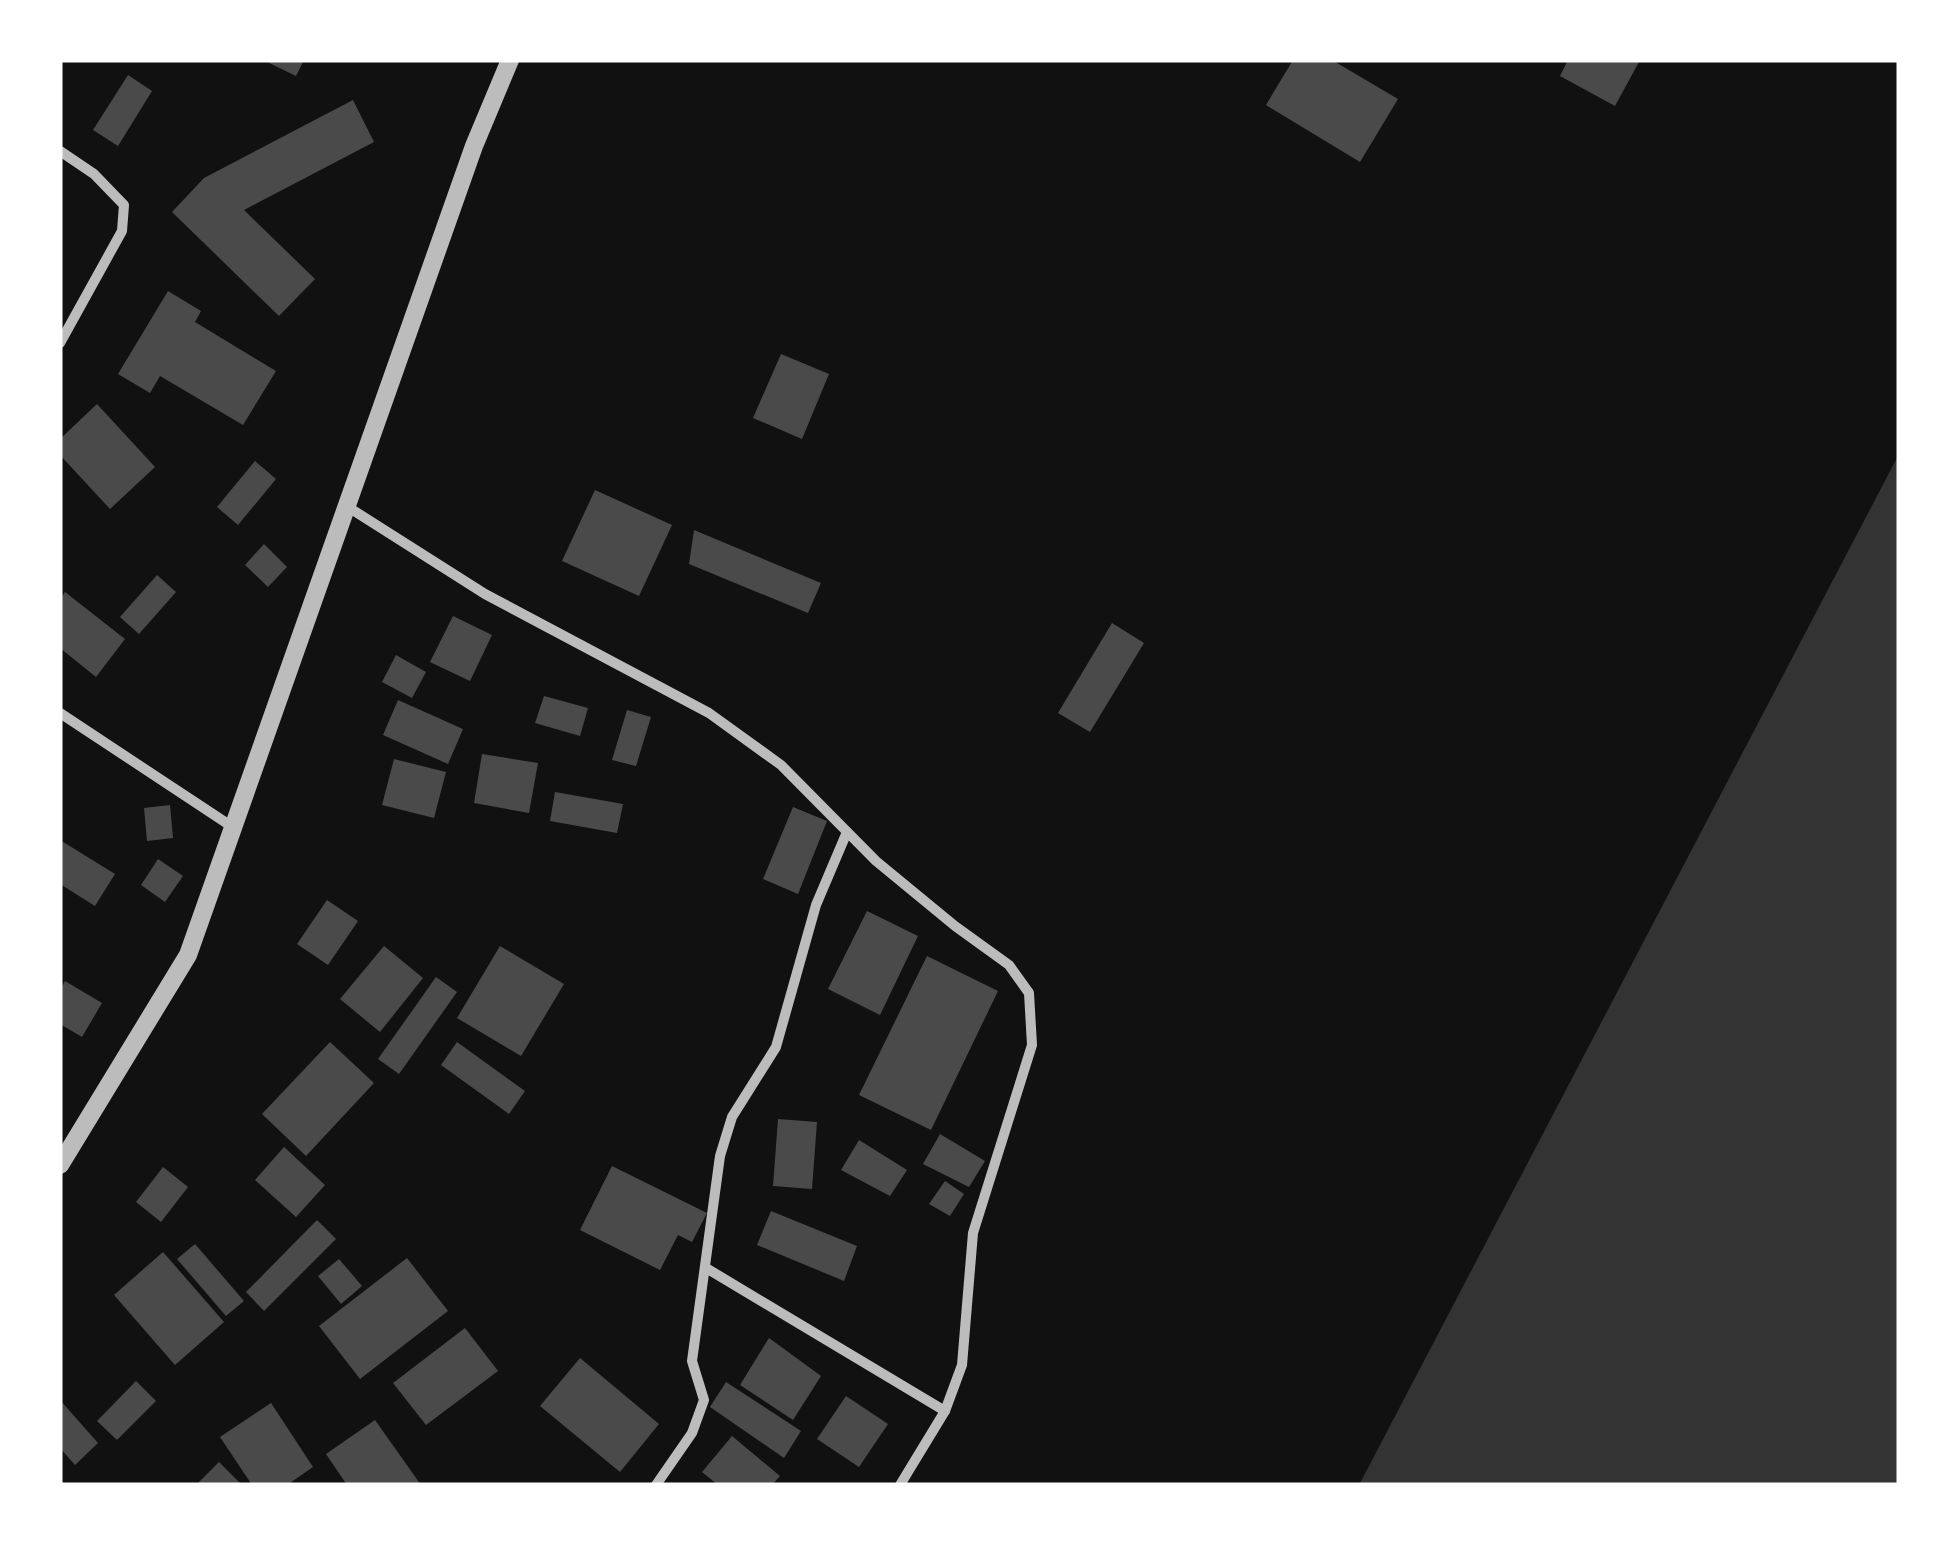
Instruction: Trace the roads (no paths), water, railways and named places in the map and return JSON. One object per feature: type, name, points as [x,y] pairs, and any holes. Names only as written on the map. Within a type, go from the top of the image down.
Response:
[{"type":"street","points":[[60,1165],[188,956],[474,146],[510,60]]},
{"type":"street","points":[[60,151],[94,174],[124,205],[122,231],[60,343]]},
{"type":"street","points":[[348,507],[485,594],[709,714],[781,765],[848,832],[955,926],[1009,965],[1028,993],[1032,1044],[973,1233],[962,1364],[945,1411],[900,1485]]},
{"type":"street","points":[[60,714],[234,828]]},
{"type":"street","points":[[656,1485],[692,1432],[704,1400],[692,1362],[720,1156],[732,1117],[776,1047],[816,905],[848,832]]},
{"type":"street","points":[[706,1268],[945,1411]]}]
